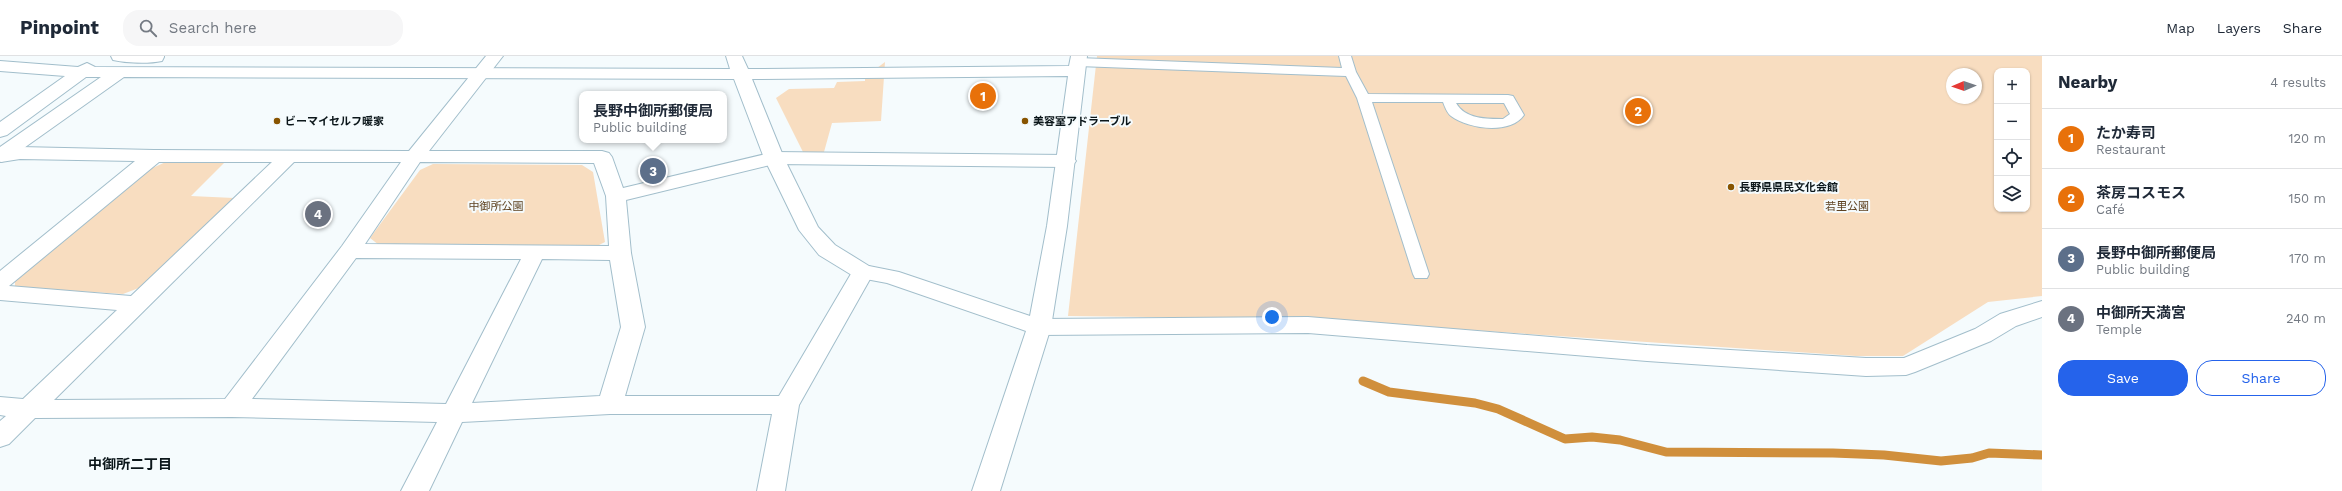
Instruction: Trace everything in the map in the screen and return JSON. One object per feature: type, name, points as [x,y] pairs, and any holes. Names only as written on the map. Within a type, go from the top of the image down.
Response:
[{"type":"street","points":[[0,131],[104,56]]},
{"type":"street","points":[[0,66],[82,72],[120,64],[141,56],[489,62],[737,64],[1078,63],[1057,226],[1039,327],[986,491]]},
{"type":"street","points":[[0,156],[120,64],[489,62]]},
{"type":"street","points":[[232,408],[350,251],[415,156],[489,62]]},
{"type":"street","points":[[737,64],[774,158],[809,230],[827,250],[863,272],[891,277],[1039,327],[1308,326],[1647,353],[1866,367],[1906,366],[1983,335],[2008,320],[2042,309]]},
{"type":"street","points":[[0,156],[20,153],[154,156],[602,157],[616,196],[620,254],[633,327],[610,405]]},
{"type":"street","points":[[0,282],[154,156]]},
{"type":"street","points":[[0,437],[135,304],[289,156]]},
{"type":"street","points":[[616,196],[774,158],[1066,161]]},
{"type":"street","points":[[350,251],[620,254]]},
{"type":"street","points":[[415,491],[534,254]]},
{"type":"street","points":[[771,491],[786,405],[863,272]]},
{"type":"street","points":[[0,293],[135,304]]},
{"type":"street","points":[[0,406],[30,409],[232,408],[455,413],[610,405],[786,405]]},
{"type":"lane","points":[[1345,56],[1350,72],[1364,98],[1421,274]]},
{"type":"lane","points":[[1078,63],[1350,72]]},
{"type":"lane","points":[[1364,98],[1448,99]]},
{"type":"green space","name":"若里公園","points":[[1097,56],[2042,56],[2042,296],[1988,302],[1903,356],[1856,356],[1306,319],[1068,316]]},
{"type":"green space","points":[[885,62],[881,121],[832,123],[824,152],[803,152],[776,98],[789,89],[834,88],[837,82],[865,81],[865,77]]},
{"type":"green space","points":[[168,161],[224,163],[191,196],[234,198],[144,286],[123,294],[15,287],[15,277],[148,170]]},
{"type":"green space","name":"中御所公園","points":[[433,164],[582,165],[593,172],[605,242],[595,247],[379,245],[370,238],[420,170]]},
{"type":"waterway","points":[[1363,381],[1389,392],[1475,403],[1498,409],[1565,439],[1592,437],[1620,440],[1666,452],[1833,453],[1884,455],[1941,461],[1972,458],[1989,453],[2042,455]]},
{"type":"place","name":"たか寿司","points":[[983,96]]},
{"type":"place","name":"茶房コスモス","points":[[1638,111]]},
{"type":"place","name":"ビーマイセルフ暖家","points":[[277,121]]},
{"type":"place","name":"美容室アドラーブル","points":[[1025,121]]},
{"type":"place","name":"長野中御所郵便局","points":[[653,171]]},
{"type":"place","name":"長野県県民文化会館","points":[[1731,187]]},
{"type":"place","name":"中御所天満宮","points":[[318,214]]},
{"type":"district","name":"中御所二丁目","points":[[130,464]]}]
